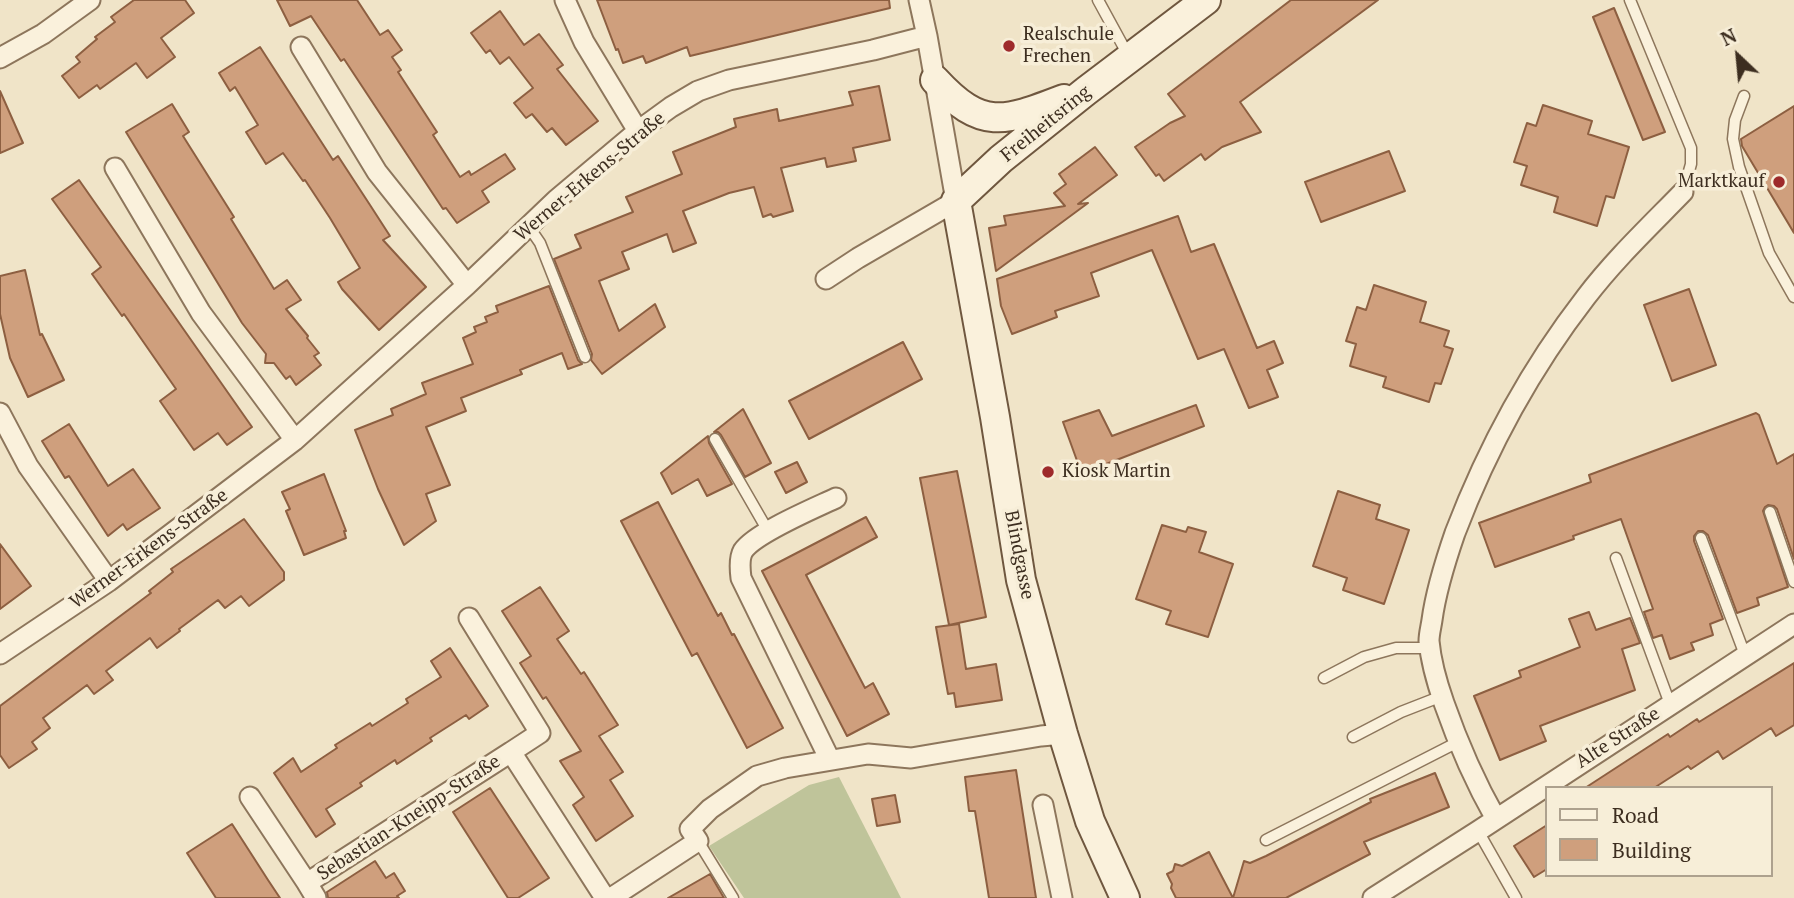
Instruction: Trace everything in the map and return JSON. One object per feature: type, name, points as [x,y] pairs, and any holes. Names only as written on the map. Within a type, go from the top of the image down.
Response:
[{"type":"main road","name":"Freiheitsring","points":[[956,201],[1001,159],[1206,0]]},
{"type":"main road","points":[[935,80],[964,108],[984,117],[1000,118],[1033,111],[1086,91]]},
{"type":"main road","name":"Blindgasse","points":[[956,201],[1021,580],[1090,821],[1125,898]]},
{"type":"street","points":[[0,58],[43,34],[90,0]]},
{"type":"street","points":[[565,0],[584,42],[638,131]]},
{"type":"street","points":[[826,279],[956,201],[919,0]]},
{"type":"street","name":"Werner-Erkens-Straße","points":[[0,654],[109,580],[295,440],[467,285],[556,200],[671,107],[698,91],[729,80],[927,36]]},
{"type":"street","points":[[301,47],[377,172],[467,285]]},
{"type":"street","points":[[115,168],[201,313],[295,440]]},
{"type":"street","points":[[1496,819],[1458,742],[1433,670],[1429,639],[1435,597],[1445,560],[1468,499],[1497,439],[1548,351],[1586,297],[1627,249],[1683,192]]},
{"type":"street","points":[[0,413],[28,466],[109,580]]},
{"type":"street","points":[[830,760],[741,578],[740,563],[743,551],[768,531],[836,498]]},
{"type":"street","name":"Sebastian-Kneipp-Straße","points":[[250,797],[311,891],[540,733],[469,618]]},
{"type":"street","name":"Alte Straße","points":[[1385,895],[1794,624]]},
{"type":"street","points":[[611,898],[698,841],[690,829],[710,808],[757,776],[785,768],[868,754],[911,758],[1063,734]]},
{"type":"street","name":"Sebastian-Kneipp-Straße","points":[[511,752],[605,898]]},
{"type":"street","points":[[1043,805],[1062,898]]},
{"type":"lane","points":[[1098,0],[1130,59]]},
{"type":"lane","points":[[1630,1],[1691,148],[1691,164],[1683,192]]},
{"type":"lane","points":[[1744,96],[1735,120],[1733,139],[1739,167],[1769,253],[1794,297]]},
{"type":"lane","points":[[528,226],[540,243],[585,357]]},
{"type":"lane","points":[[715,439],[768,531]]},
{"type":"lane","points":[[1770,512],[1794,582]]},
{"type":"lane","points":[[1701,538],[1745,655]]},
{"type":"lane","points":[[1616,558],[1670,704]]},
{"type":"lane","points":[[1324,678],[1364,657],[1396,648],[1430,648]]},
{"type":"lane","points":[[1353,737],[1401,712],[1442,696]]},
{"type":"lane","points":[[1266,839],[1458,742]]},
{"type":"lane","points":[[1478,831],[1516,898]]},
{"type":"lane","points":[[698,841],[733,898]]},
{"type":"green space","points":[[839,777],[901,898],[744,898],[709,846],[809,785]]},
{"type":"building","points":[[134,0],[185,0],[194,13],[161,38],[175,57],[147,78],[136,63],[100,89],[97,85],[79,98],[62,76],[80,62],[76,57],[97,39],[95,37],[115,22],[111,17]]},
{"type":"building","points":[[277,0],[357,0],[380,35],[388,30],[402,50],[392,57],[401,70],[398,72],[437,132],[433,135],[460,177],[469,171],[471,175],[505,154],[515,169],[482,191],[489,202],[457,223],[446,208],[443,209],[344,59],[341,61],[311,16],[290,26]]},
{"type":"building","points":[[597,0],[889,0],[890,8],[690,56],[687,47],[646,63],[643,56],[623,63]]},
{"type":"building","points":[[1291,0],[1378,0],[1240,102],[1261,132],[1222,147],[1205,160],[1201,154],[1164,181],[1159,174],[1156,176],[1135,147],[1185,116],[1168,94]]},
{"type":"building","points":[[1614,8],[1665,132],[1643,140],[1593,17]]},
{"type":"building","points":[[500,11],[524,45],[539,34],[563,65],[557,69],[598,121],[566,145],[552,128],[547,132],[532,114],[526,118],[514,103],[533,88],[509,57],[500,64],[490,50],[486,53],[471,33]]},
{"type":"building","points":[[260,47],[333,160],[338,156],[390,236],[383,240],[426,287],[379,330],[338,282],[360,268],[330,218],[283,153],[266,164],[246,132],[258,125],[235,87],[230,91],[219,73]]},
{"type":"building","points":[[879,86],[890,140],[853,148],[856,161],[827,167],[825,158],[781,168],[793,211],[763,217],[754,187],[729,193],[683,211],[696,243],[673,252],[667,234],[622,252],[629,269],[599,281],[619,331],[655,304],[665,327],[602,374],[591,360],[592,354],[554,259],[581,248],[575,235],[633,212],[626,197],[682,174],[673,152],[736,127],[734,119],[777,109],[779,121],[853,105],[849,92]]},
{"type":"building","points":[[0,91],[23,143],[0,153]]},
{"type":"building","points":[[172,104],[189,132],[183,136],[234,217],[231,219],[274,289],[287,280],[301,300],[286,309],[319,353],[314,356],[321,365],[296,385],[290,376],[286,379],[274,363],[265,363],[266,354],[242,323],[126,132]]},
{"type":"building","points":[[1543,105],[1592,121],[1588,134],[1629,147],[1614,198],[1606,196],[1597,226],[1554,212],[1558,197],[1521,185],[1527,166],[1514,162],[1527,123],[1536,126]]},
{"type":"building","name":"Marktkauf","points":[[1794,106],[1794,233],[1742,146],[1741,139]]},
{"type":"building","points":[[1095,147],[1117,175],[1078,204],[1088,203],[996,271],[989,228],[1006,225],[1004,216],[1065,206],[1054,193],[1066,184],[1059,174]]},
{"type":"building","points":[[1389,151],[1405,191],[1321,222],[1305,182]]},
{"type":"building","points":[[79,180],[252,427],[227,445],[218,433],[194,450],[160,401],[176,389],[124,314],[122,316],[92,274],[101,267],[52,199]]},
{"type":"building","points":[[1178,216],[1191,252],[1214,244],[1257,348],[1274,341],[1283,363],[1267,370],[1278,397],[1249,408],[1224,349],[1198,359],[1152,250],[1091,273],[1099,296],[1055,311],[1057,317],[1012,334],[1001,306],[997,279]]},
{"type":"building","points":[[25,270],[40,335],[42,334],[64,380],[28,397],[10,358],[0,314],[0,276]]},
{"type":"building","points":[[1374,285],[1426,302],[1420,322],[1449,331],[1444,346],[1453,349],[1441,384],[1435,383],[1429,402],[1383,387],[1386,377],[1350,366],[1356,344],[1346,341],[1357,307],[1366,310]]},
{"type":"building","points":[[549,286],[578,360],[582,364],[568,369],[562,353],[520,370],[522,374],[461,398],[466,411],[426,427],[450,485],[426,494],[436,521],[404,545],[355,430],[393,415],[391,409],[426,394],[422,383],[473,364],[463,338],[476,332],[474,327],[487,322],[485,317],[498,312],[496,306]]},
{"type":"building","points":[[1689,289],[1716,365],[1672,381],[1644,305]]},
{"type":"building","points":[[903,342],[922,379],[809,439],[789,401]]},
{"type":"building","points":[[1196,405],[1204,426],[1083,473],[1063,422],[1099,410],[1112,436]]},
{"type":"building","points":[[743,409],[771,463],[745,477],[721,435],[714,432]]},
{"type":"building","points":[[1756,413],[1777,464],[1794,454],[1794,559],[1777,509],[1768,505],[1763,511],[1788,587],[1757,598],[1759,605],[1737,613],[1708,535],[1698,531],[1694,541],[1723,619],[1710,624],[1713,635],[1691,643],[1694,650],[1670,659],[1662,635],[1653,638],[1644,612],[1653,609],[1621,519],[1495,567],[1479,523],[1591,482],[1589,475]]},
{"type":"building","points":[[69,424],[108,486],[133,469],[160,508],[127,530],[123,524],[108,536],[69,476],[65,478],[42,441]]},
{"type":"building","points":[[708,436],[709,443],[732,484],[707,496],[698,479],[672,494],[661,473]]},
{"type":"building","points":[[797,462],[807,482],[786,493],[775,472]]},
{"type":"building","points":[[957,471],[986,617],[949,625],[920,478]]},
{"type":"building","points":[[324,474],[346,531],[346,538],[304,555],[286,511],[290,509],[282,492]]},
{"type":"building","points":[[1338,491],[1380,505],[1376,519],[1409,530],[1384,604],[1343,590],[1347,578],[1313,566]]},
{"type":"building","points":[[658,502],[718,616],[721,613],[732,635],[734,634],[783,728],[747,748],[697,653],[692,656],[621,521]]},
{"type":"building","points":[[866,517],[877,537],[806,575],[865,688],[873,683],[889,714],[847,736],[762,571]]},
{"type":"building","points":[[244,519],[284,572],[284,580],[249,606],[241,596],[225,608],[218,600],[157,648],[150,638],[106,671],[113,680],[94,694],[87,685],[43,718],[50,728],[32,742],[37,749],[9,768],[0,755],[0,706],[151,593],[149,591],[173,572],[171,569]]},
{"type":"building","points":[[1162,525],[1186,532],[1188,527],[1206,532],[1199,552],[1233,564],[1208,637],[1166,624],[1171,611],[1136,599]]},
{"type":"building","points":[[0,544],[31,586],[0,609]]},
{"type":"building","points":[[540,587],[569,631],[557,639],[581,674],[584,672],[618,725],[599,736],[623,772],[610,780],[633,816],[596,841],[573,805],[584,797],[560,761],[581,751],[520,663],[531,656],[502,611]]},
{"type":"building","points":[[1589,612],[1596,630],[1630,618],[1640,643],[1622,649],[1635,690],[1540,726],[1546,741],[1500,760],[1474,696],[1521,677],[1519,671],[1580,647],[1569,619]]},
{"type":"building","points":[[959,624],[966,669],[996,664],[1002,700],[956,707],[954,693],[948,694],[936,627]]},
{"type":"building","points":[[450,648],[488,706],[469,719],[466,715],[397,764],[395,760],[360,783],[362,786],[326,809],[335,824],[316,837],[274,773],[293,758],[301,772],[337,748],[335,745],[408,703],[406,699],[441,677],[431,661]]},
{"type":"building","points":[[1794,663],[1794,725],[1776,736],[1771,728],[1723,759],[1718,751],[1691,769],[1688,766],[1657,786],[1588,786],[1668,734],[1670,737],[1697,719],[1699,722]]},
{"type":"building","points":[[1016,770],[1036,898],[989,898],[975,811],[969,811],[965,777]]},
{"type":"building","points":[[1435,773],[1449,807],[1364,842],[1370,854],[1286,898],[1233,898],[1244,861],[1250,863],[1266,856],[1371,802],[1370,799]]},
{"type":"building","points":[[490,788],[549,878],[518,898],[508,898],[453,812]]},
{"type":"building","points":[[895,795],[900,822],[877,826],[872,799]]},
{"type":"building","points":[[232,824],[280,898],[216,898],[187,853]]},
{"type":"building","points":[[1546,826],[1546,870],[1534,877],[1514,846]]},
{"type":"building","points":[[1209,852],[1233,898],[1176,898],[1167,874],[1173,871],[1175,864],[1182,866]]},
{"type":"building","points":[[375,861],[386,878],[394,873],[405,891],[397,896],[399,898],[328,898],[327,892]]},
{"type":"building","points":[[710,874],[724,898],[668,898]]},
{"type":"place","name":"Realschule Frechen","points":[[1009,46]]},
{"type":"place","name":"Marktkauf","points":[[1779,182]]},
{"type":"place","name":"Kiosk Martin","points":[[1048,472]]}]
